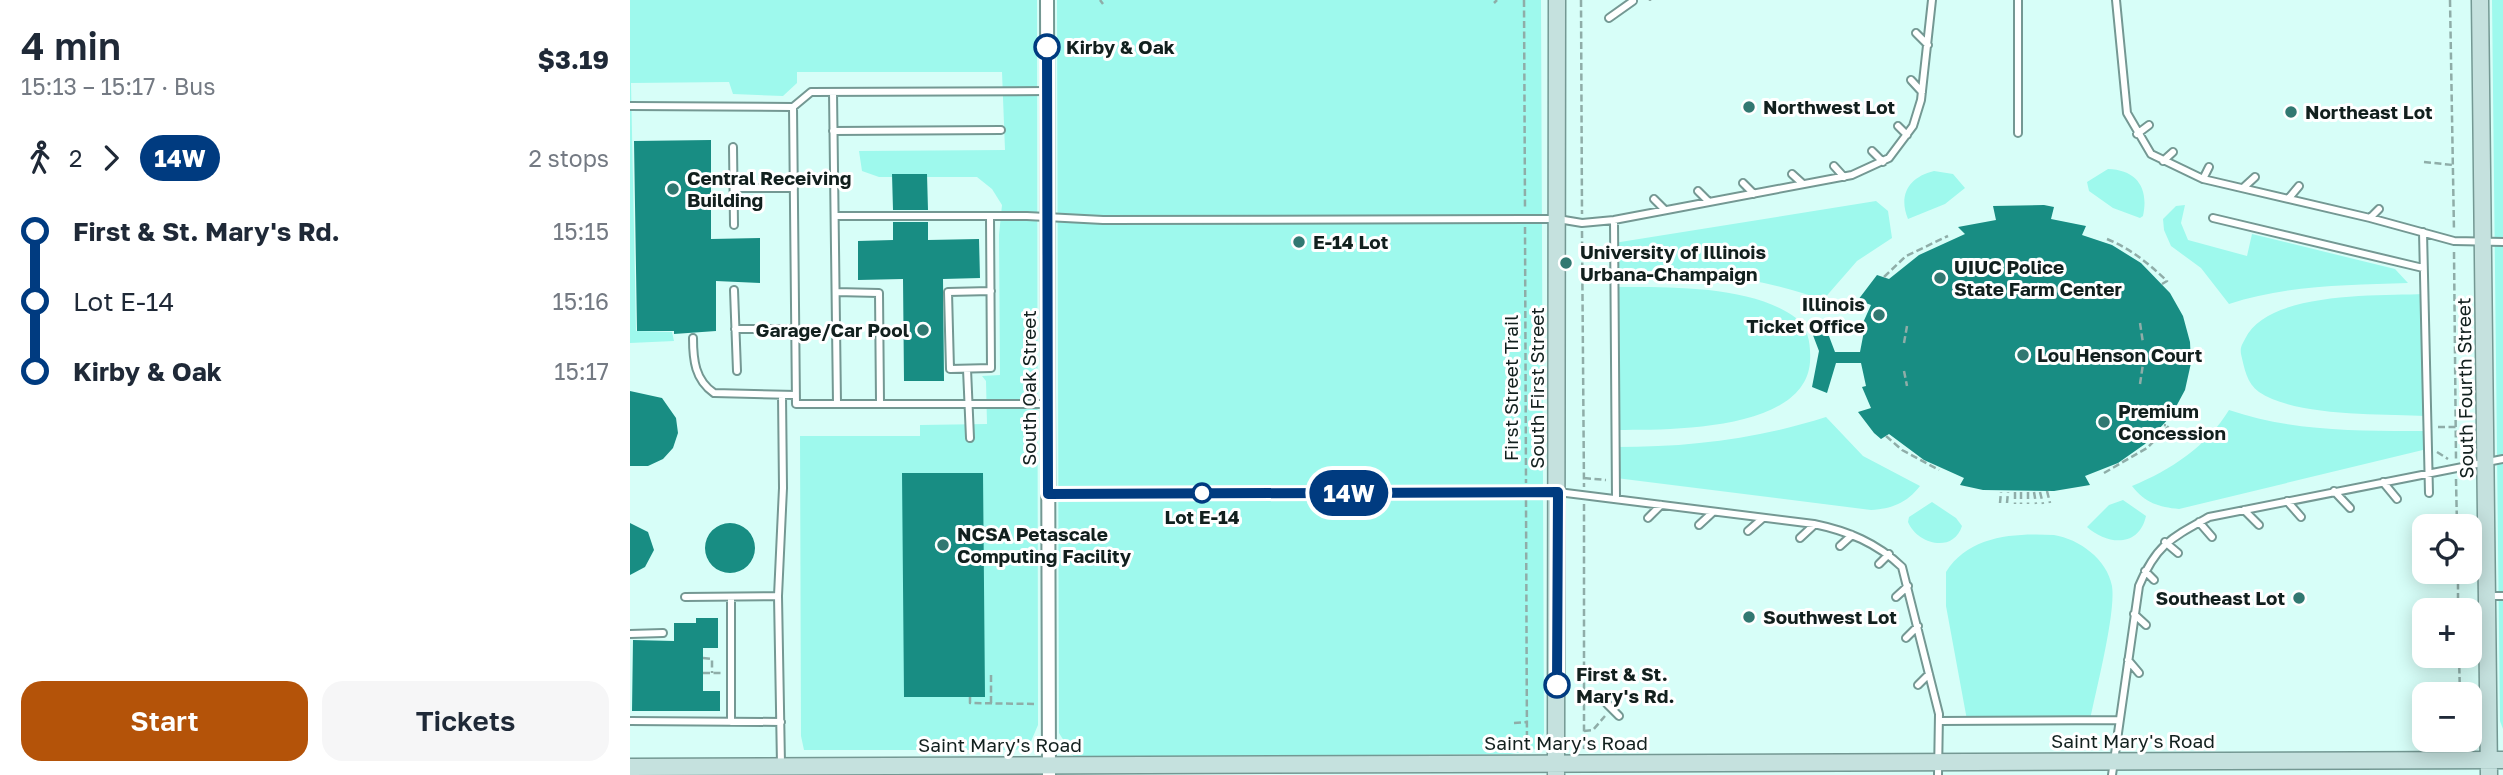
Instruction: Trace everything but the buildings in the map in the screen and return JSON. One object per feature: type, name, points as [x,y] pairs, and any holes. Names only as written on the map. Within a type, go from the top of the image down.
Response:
[{"type":"main road","name":"South First Street","points":[[1555,769],[1558,492],[1557,0]]},
{"type":"main road","name":"South Fourth Street","points":[[2480,0],[2486,464],[2496,596],[2494,765]]},
{"type":"main road","name":"Saint Mary's Road","points":[[630,766],[709,771],[781,766],[1049,771],[1527,765],[1555,769],[2112,769],[2494,765]]},
{"type":"street","name":"South Oak Street","points":[[1047,0],[1049,771]]},
{"type":"lane","points":[[835,216],[1048,217],[1104,220],[1558,219],[1582,223],[1614,220],[1844,177],[1883,162],[1908,135],[1922,92],[1932,0]]},
{"type":"lane","points":[[2018,0],[2018,133]]},
{"type":"lane","points":[[2116,0],[2127,113],[2151,154],[2203,179],[2331,208],[2454,241],[2503,242]]},
{"type":"lane","points":[[1609,18],[1633,1]]},
{"type":"lane","points":[[1916,33],[1928,45]]},
{"type":"lane","points":[[1911,80],[1922,92]]},
{"type":"lane","points":[[2124,94],[2133,86]]},
{"type":"lane","points":[[631,106],[793,107],[811,92],[1048,91]]},
{"type":"lane","points":[[833,92],[837,403]]},
{"type":"lane","points":[[793,107],[796,404],[1048,404]]},
{"type":"lane","points":[[2137,134],[2148,125]]},
{"type":"lane","points":[[1898,126],[1908,135]]},
{"type":"lane","points":[[834,131],[1001,130]]},
{"type":"lane","points":[[733,147],[734,225]]},
{"type":"lane","points":[[1872,151],[1883,162]]},
{"type":"lane","points":[[2163,161],[2172,152]]},
{"type":"lane","points":[[1834,166],[1844,177]]},
{"type":"lane","points":[[2203,179],[2209,167]]},
{"type":"lane","points":[[1792,174],[1803,184]]},
{"type":"lane","points":[[2243,188],[2255,177]]},
{"type":"lane","points":[[1742,183],[1754,194]]},
{"type":"lane","points":[[2289,198],[2299,186]]},
{"type":"lane","points":[[734,188],[794,188]]},
{"type":"lane","points":[[1698,191],[1709,202]]},
{"type":"lane","points":[[1654,199],[1665,210]]},
{"type":"lane","points":[[2331,208],[2338,201]]},
{"type":"lane","points":[[2370,218],[2379,209]]},
{"type":"lane","points":[[990,217],[991,291],[991,368],[950,369],[948,292],[991,291]]},
{"type":"lane","points":[[2213,218],[2423,268]]},
{"type":"lane","points":[[1614,220],[1616,499]]},
{"type":"lane","points":[[2423,232],[2429,493]]},
{"type":"lane","points":[[734,290],[737,371]]},
{"type":"lane","points":[[836,292],[879,293],[880,402]]},
{"type":"lane","points":[[735,329],[795,329]]},
{"type":"lane","points":[[693,338],[697,372],[703,386],[714,393],[796,395]]},
{"type":"lane","points":[[967,369],[970,438]]},
{"type":"lane","points":[[781,766],[778,596],[783,488],[782,395]]},
{"type":"lane","points":[[2112,769],[2139,586],[2145,571],[2165,542],[2209,517],[2503,459]]},
{"type":"lane","points":[[2383,481],[2397,499]]},
{"type":"lane","points":[[2334,491],[2350,508]]},
{"type":"lane","points":[[1048,494],[1558,492],[1814,524],[1852,535],[1889,554],[1902,567],[1939,721],[1938,769]]},
{"type":"lane","points":[[2287,501],[2301,517]]},
{"type":"lane","points":[[1648,518],[1661,505]]},
{"type":"lane","points":[[2245,510],[2259,525]]},
{"type":"lane","points":[[1699,525],[1713,512]]},
{"type":"lane","points":[[1748,531],[1763,518]]},
{"type":"lane","points":[[2199,522],[2212,537]]},
{"type":"lane","points":[[1800,538],[1814,524]]},
{"type":"lane","points":[[1840,546],[1852,535]]},
{"type":"lane","points":[[2165,542],[2178,553]]},
{"type":"lane","points":[[1879,564],[1889,554]]},
{"type":"lane","points":[[2145,571],[2154,580]]},
{"type":"lane","points":[[1896,597],[1908,586]]},
{"type":"lane","points":[[685,597],[778,596]]},
{"type":"lane","points":[[731,597],[731,673],[727,703],[731,722]]},
{"type":"lane","points":[[2134,614],[2146,625]]},
{"type":"lane","points":[[1906,638],[1918,626]]},
{"type":"lane","points":[[723,632],[731,632]]},
{"type":"lane","points":[[630,634],[663,633]]},
{"type":"lane","points":[[2127,660],[2139,673]]},
{"type":"lane","points":[[1918,685],[1929,674]]},
{"type":"lane","points":[[1607,704],[1619,716]]},
{"type":"lane","points":[[1939,721],[2119,720]]},
{"type":"lane","points":[[630,721],[781,722]]},
{"type":"path","points":[[1100,0],[1103,5]]},
{"type":"path","name":"First Street Trail","points":[[1524,0],[1527,765]]},
{"type":"path","points":[[1581,0],[1584,745]]},
{"type":"path","points":[[2450,0],[2457,514]]},
{"type":"path","points":[[2424,163],[2453,165]]},
{"type":"path","points":[[1884,277],[1906,256],[1948,236]]},
{"type":"path","points":[[2107,239],[2128,248],[2146,261],[2167,281],[2162,284]]},
{"type":"path","points":[[2140,323],[2143,343]]},
{"type":"path","points":[[1904,342],[1907,327]]},
{"type":"path","points":[[2140,384],[2143,364]]},
{"type":"path","points":[[1904,371],[1907,386]]},
{"type":"path","points":[[2104,473],[2147,448],[2169,426],[2164,425]]},
{"type":"path","points":[[2427,427],[2456,427]]},
{"type":"path","points":[[1886,436],[1902,450],[1939,470]]},
{"type":"path","points":[[2427,453],[2441,451],[2448,459],[2456,458]]},
{"type":"path","points":[[1584,478],[1616,481]]},
{"type":"path","points":[[2047,491],[2050,503]]},
{"type":"path","points":[[2000,503],[2001,492]]},
{"type":"path","points":[[2007,503],[2008,492]]},
{"type":"path","points":[[2015,492],[2015,504]]},
{"type":"path","points":[[2021,492],[2021,504]]},
{"type":"path","points":[[2028,492],[2028,505]]},
{"type":"path","points":[[2034,492],[2036,504]]},
{"type":"path","points":[[2040,492],[2043,503]]},
{"type":"path","points":[[704,658],[712,659],[712,673]]},
{"type":"path","points":[[704,673],[731,673]]},
{"type":"path","points":[[991,675],[991,703]]},
{"type":"path","points":[[970,697],[970,703],[1048,704]]},
{"type":"path","points":[[1584,731],[1594,730],[1613,710]]},
{"type":"path","points":[[1514,723],[1527,722]]},
{"type":"shaded area","points":[[630,0],[1037,0],[1038,725],[1029,746],[1016,750],[804,750],[801,736],[800,436],[920,436],[920,425],[987,424],[986,381],[982,376],[1000,375],[999,235],[1002,205],[992,189],[977,177],[879,177],[862,171],[859,151],[1005,150],[1002,72],[797,72],[797,83],[783,96],[733,94],[729,82],[631,83],[636,331],[672,332],[674,341],[630,343]]},
{"type":"shaded area","points":[[1057,0],[1541,0],[1544,733],[1536,749],[1510,754],[1074,757],[1059,733]]},
{"type":"shaded area","points":[[2492,0],[2503,0],[2503,729],[2500,721]]},
{"type":"shaded area","points":[[2108,169],[2127,173],[2139,182],[2144,197],[2143,216],[2140,218],[2113,208],[2089,191],[2087,182]]},
{"type":"shaded area","points":[[1934,171],[1953,174],[1965,188],[1945,204],[1908,219],[1904,202],[1908,188],[1918,178]]},
{"type":"shaded area","points":[[1876,201],[1888,211],[1892,238],[1857,261],[1823,300],[1772,285],[1720,276],[1614,272],[1614,243]]},
{"type":"shaded area","points":[[2185,205],[2181,223],[2188,240],[2247,256],[2252,234],[2395,269],[2408,283],[2295,290],[2229,304],[2201,268],[2171,246],[2164,230],[2163,219],[2176,206]]},
{"type":"shaded area","points":[[1614,287],[1709,290],[1757,299],[1778,307],[1800,322],[1808,338],[1810,362],[1802,385],[1785,402],[1760,414],[1730,422],[1698,427],[1616,430]]},
{"type":"shaded area","points":[[2424,294],[2426,416],[2340,413],[2295,406],[2259,392],[2249,380],[2241,354],[2242,346],[2257,323],[2276,312],[2326,299]]},
{"type":"shaded area","points":[[2229,410],[2278,423],[2302,426],[2427,431],[2427,449],[2179,509],[2153,503],[2132,486],[2187,456],[2210,435]]},
{"type":"shaded area","points":[[1826,417],[1863,456],[1920,486],[1910,497],[1898,504],[1871,510],[1616,478],[1616,447],[1722,440],[1774,431]]},
{"type":"shaded area","points":[[2123,500],[2146,516],[2137,534],[2130,538],[2113,540],[2087,527],[2109,505]]},
{"type":"shaded area","points":[[1932,502],[1956,518],[1962,526],[1951,540],[1935,543],[1927,540],[1919,536],[1908,522],[1909,517]]},
{"type":"shaded area","points":[[2054,535],[2073,541],[2091,552],[2104,567],[2112,586],[2111,614],[2090,720],[1967,720],[1946,606],[1946,572],[1967,550],[1994,539]]},
{"type":"bus line","name":"14W","points":[[1047,47],[1048,494],[1558,492],[1557,685]]},
{"type":"place","name":"Kirby & Oak","points":[[1047,47]]},
{"type":"place","name":"Northwest Lot","points":[[1749,107]]},
{"type":"place","name":"Northeast Lot","points":[[2291,112]]},
{"type":"place","name":"Central Receiving Building","points":[[673,189]]},
{"type":"place","name":"E-14 Lot","points":[[1299,242]]},
{"type":"place","name":"University of Illinois Urbana-Champaign","points":[[1566,263]]},
{"type":"place","name":"UIUC Police State Farm Center","points":[[1940,278]]},
{"type":"place","name":"Illinois Ticket Office","points":[[1879,315]]},
{"type":"place","name":"Garage/Car Pool","points":[[923,330]]},
{"type":"place","name":"Lou Henson Court","points":[[2023,355]]},
{"type":"place","name":"Premium Concession","points":[[2104,422]]},
{"type":"place","name":"Lot E-14","points":[[1202,493]]},
{"type":"place","name":"NCSA Petascale Computing Facility","points":[[943,545]]},
{"type":"place","name":"Southeast Lot","points":[[2299,598]]},
{"type":"place","name":"Southwest Lot","points":[[1749,617]]},
{"type":"place","name":"First & St. Mary's Rd.","points":[[1557,685]]}]
